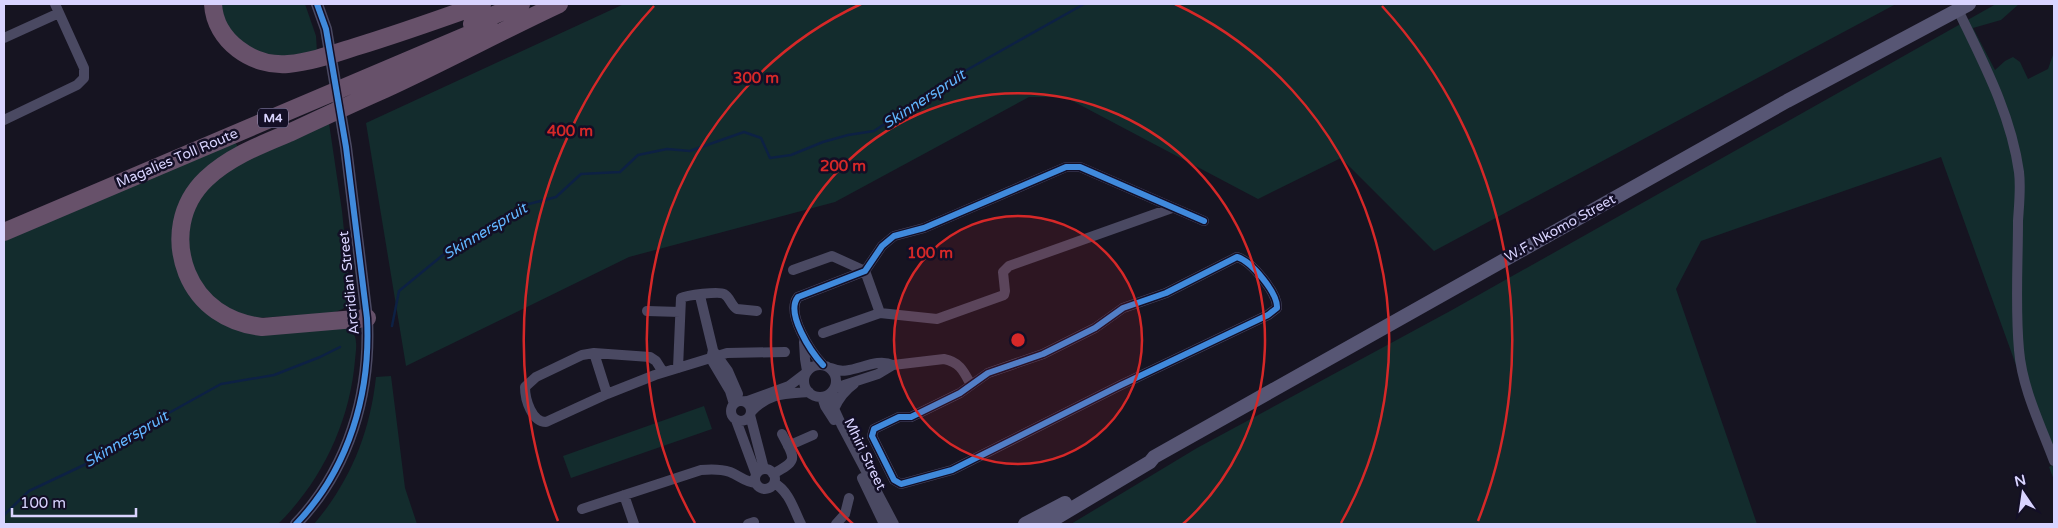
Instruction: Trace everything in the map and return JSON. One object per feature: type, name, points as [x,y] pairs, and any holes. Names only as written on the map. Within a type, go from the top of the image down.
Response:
[{"type":"highway","points":[[214,4],[218,22],[226,38],[239,51],[255,60],[287,64],[310,61],[412,29],[482,4]]},
{"type":"highway","name":"Magalies Toll Route","points":[[4,221],[521,4]]},
{"type":"highway","name":"Magalies Toll Route","points":[[4,232],[543,4]]},
{"type":"highway","points":[[367,318],[262,327],[246,325],[228,318],[212,308],[198,294],[189,279],[183,263],[180,246],[180,230],[184,212],[193,195],[206,179],[239,155],[388,88],[559,4]]},
{"type":"main road","name":"W.F. Nkomo Street","points":[[1025,524],[1130,467],[1154,457],[1787,101],[1963,7]]},
{"type":"main road","name":"W.F. Nkomo Street","points":[[1046,524],[1150,462],[1154,457]]},
{"type":"street","name":"Arcridian Street","points":[[317,4],[325,26]]},
{"type":"street","name":"Arcridian Street","points":[[296,524],[323,490],[343,457],[356,421],[364,388],[369,344],[346,147],[325,26],[324,4]]},
{"type":"street","points":[[1963,7],[2003,110],[2012,139],[2019,174],[2019,352],[2023,372],[2054,461]]},
{"type":"street","points":[[4,38],[57,8],[84,68],[84,78],[77,86],[4,120]]},
{"type":"street","points":[[834,390],[836,376],[814,355],[804,339],[794,310],[794,303],[798,297],[866,271],[882,246],[894,236],[924,228],[1066,167],[1080,166],[1204,221]]},
{"type":"street","points":[[823,333],[880,312],[936,319],[1004,295],[1002,276],[1009,266],[1172,208]]},
{"type":"street","points":[[792,270],[832,256],[866,271],[880,312]]},
{"type":"street","points":[[1237,257],[1247,261],[1273,292],[1277,302],[1277,308],[1268,315],[1121,385],[952,470],[901,484],[895,482],[872,436],[874,429],[900,417],[912,417],[960,393],[971,385],[988,373],[1043,354],[1085,334],[1123,308],[1166,293],[1237,257]]},
{"type":"street","points":[[678,368],[681,298],[700,296],[711,292],[723,293],[736,309],[757,311]]},
{"type":"street","points":[[700,296],[714,355],[740,402],[750,407],[765,477]]},
{"type":"street","points":[[647,311],[680,312]]},
{"type":"street","points":[[804,339],[807,372],[804,383],[809,392],[817,397],[822,397],[834,390],[878,374],[893,365]]},
{"type":"street","points":[[662,372],[656,361],[650,357],[582,355],[536,377],[525,387],[525,395],[536,419],[546,422],[607,394],[662,372],[714,355],[785,352]]},
{"type":"street","points":[[594,354],[607,394]]},
{"type":"street","points":[[800,524],[781,487],[765,477],[746,446],[736,420],[731,413],[740,402],[789,386],[814,366],[827,366],[843,371],[878,361],[893,365],[931,360],[952,360],[959,365],[971,385]]},
{"type":"street","points":[[834,409],[846,389],[864,379]]},
{"type":"street","name":"Mhiri Street","points":[[834,390],[831,400],[834,409],[863,469],[894,524]]},
{"type":"street","points":[[736,420],[746,420],[765,399],[780,394],[809,392]]},
{"type":"street","name":"Mhiri Street","points":[[822,397],[884,524]]},
{"type":"street","points":[[582,508],[702,470],[731,472],[744,481],[765,477],[790,464],[792,460],[792,454],[782,434]]},
{"type":"street","points":[[788,446],[812,435]]},
{"type":"street","points":[[746,446],[757,442]]},
{"type":"street","points":[[624,495],[634,524]]},
{"type":"street","points":[[836,524],[845,514],[850,498]]},
{"type":"green space","points":[[220,4],[305,4],[316,36],[317,52],[279,57],[253,50],[238,39],[226,25]]},
{"type":"green space","points":[[624,4],[1896,4],[1434,251],[1341,158],[1258,199],[1065,97],[1029,97],[835,202],[629,257],[406,366],[366,123]]},
{"type":"green space","points":[[1996,4],[2019,4],[2001,20],[1973,28],[1995,70],[2013,57],[2020,62],[2028,79],[2048,69],[2054,52],[2054,480],[2049,467],[2052,465],[1941,157],[1701,241],[1676,289],[1757,524],[1071,524],[1197,448],[1452,310]]},
{"type":"green space","points":[[329,123],[342,211],[351,300],[348,305],[332,313],[256,318],[221,305],[201,285],[189,260],[188,223],[205,190],[240,163]]},
{"type":"green space","points":[[235,142],[238,147],[217,159],[193,181],[176,211],[210,315],[349,328],[354,335],[356,343],[352,383],[340,427],[331,449],[308,489],[278,524],[4,524],[4,241]]},
{"type":"green space","points":[[391,376],[405,488],[417,524],[314,524],[338,491],[356,456],[369,418],[376,377]]},
{"type":"green space","points":[[704,406],[712,429],[571,478],[563,456]]},
{"type":"waterway","name":"Skinnerspruit","points":[[392,326],[399,291],[449,250],[508,221],[525,205],[556,197],[581,174],[620,172],[638,155],[667,149],[690,151],[744,132],[761,138],[770,158],[791,155],[823,142],[848,135],[874,131],[965,71],[1084,4]]},
{"type":"waterway","name":"Skinnerspruit","points":[[4,515],[29,491],[103,456],[158,419],[221,384],[274,375],[340,347]]},
{"type":"cycle path","points":[[296,524],[330,479],[343,454],[360,402],[367,346],[367,318],[346,147],[326,29],[317,4]]},
{"type":"cycle path","points":[[823,365],[806,342],[797,322],[795,304],[798,297],[865,271],[882,246],[894,236],[924,228],[1066,167],[1080,167],[1204,221]]},
{"type":"cycle path","points":[[1237,257],[1263,278],[1273,294],[1277,308],[1268,315],[1121,385],[952,470],[901,484],[894,480],[872,436],[874,429],[899,417],[911,417],[960,393],[988,373],[1043,354],[1095,328],[1123,308],[1166,293],[1237,257]]}]
